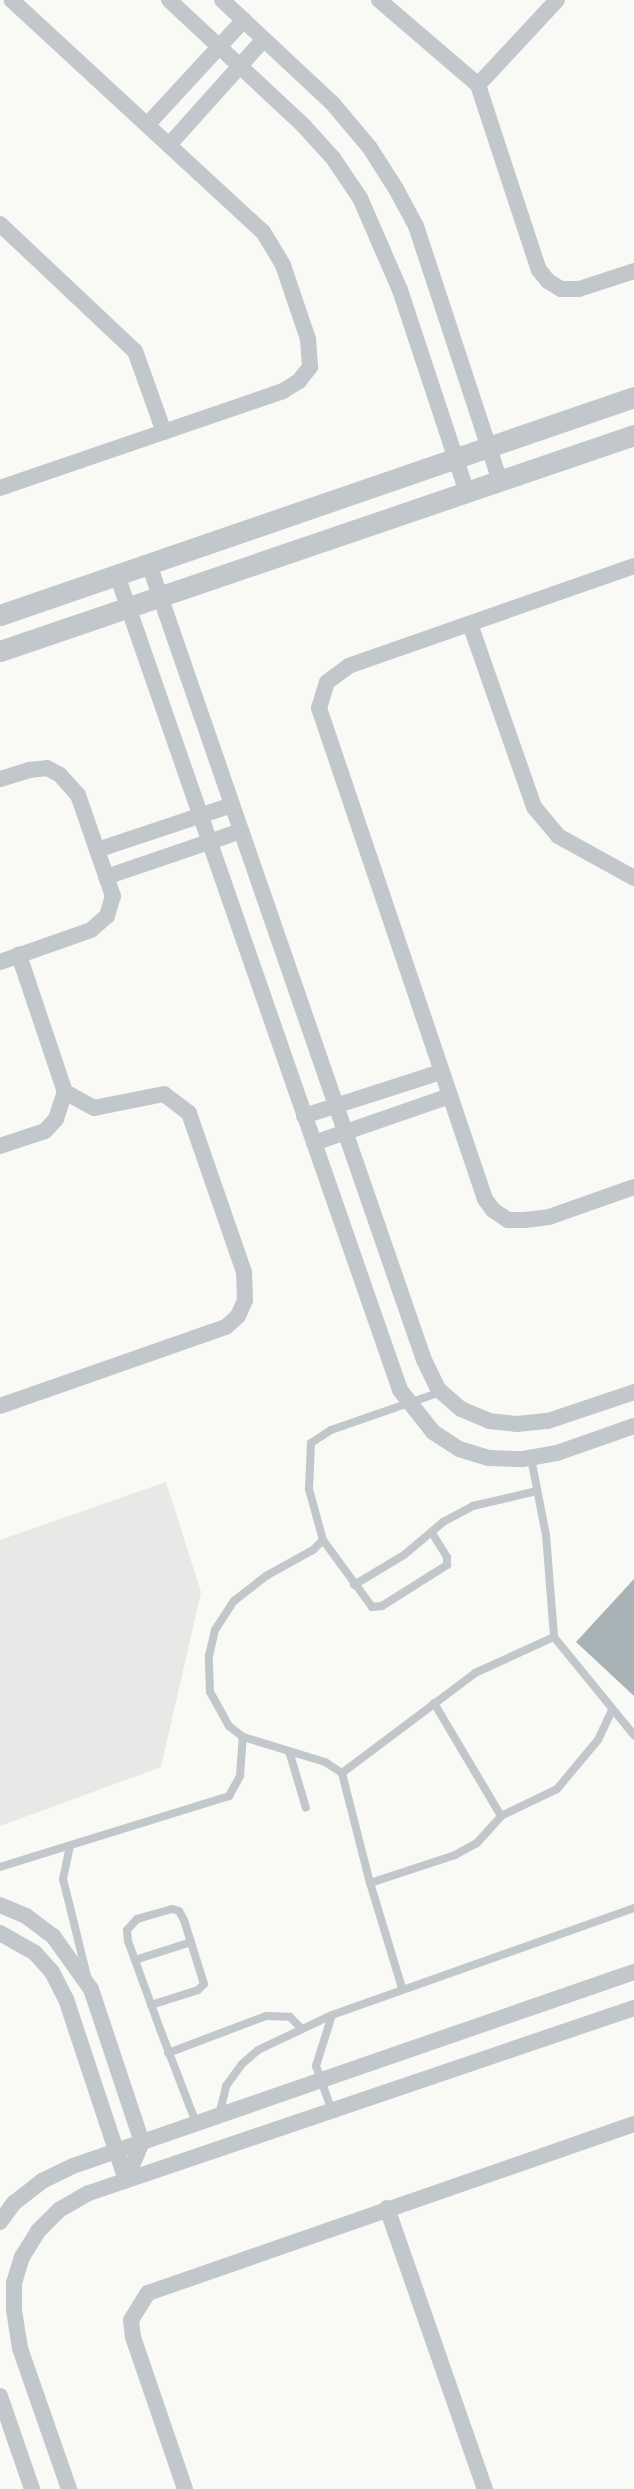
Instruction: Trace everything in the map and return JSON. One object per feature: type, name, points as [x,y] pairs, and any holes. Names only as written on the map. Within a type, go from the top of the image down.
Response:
[{"type":"street","points":[[0,488],[283,391],[299,381],[310,366],[308,339],[274,248],[263,232],[12,0]]},
{"type":"street","points":[[169,0],[303,125],[333,158],[360,198],[400,290],[467,492]]},
{"type":"street","points":[[222,0],[333,104],[370,148],[396,189],[416,226],[500,481]]},
{"type":"street","points":[[379,0],[478,85],[539,270],[548,281],[561,289],[579,288],[634,271]]},
{"type":"street","points":[[478,85],[557,0]]},
{"type":"street","points":[[147,125],[244,20]]},
{"type":"street","points":[[169,144],[264,39]]},
{"type":"street","points":[[0,224],[135,351],[164,432]]},
{"type":"street","points":[[0,615],[634,397]]},
{"type":"street","points":[[0,651],[634,435]]},
{"type":"street","points":[[149,564],[424,1360],[441,1392],[461,1409],[489,1421],[518,1424],[548,1420],[634,1392]]},
{"type":"street","points":[[634,566],[337,672],[320,694],[319,708],[485,1199],[493,1210],[508,1220],[549,1217],[634,1187]]},
{"type":"street","points":[[117,575],[391,1366],[407,1402],[433,1432],[459,1449],[488,1458],[531,1458],[557,1453],[634,1426]]},
{"type":"street","points":[[470,624],[534,807],[558,836],[634,878]]},
{"type":"street","points":[[0,779],[29,770],[48,768],[60,775],[78,795],[106,878],[111,905],[100,924],[0,962]]},
{"type":"street","points":[[97,850],[232,805]]},
{"type":"street","points":[[106,878],[241,831]]},
{"type":"street","points":[[0,1146],[45,1131],[56,1119],[65,1092],[19,955]]},
{"type":"street","points":[[304,1116],[441,1072]]},
{"type":"street","points":[[0,1406],[226,1327],[238,1316],[245,1300],[244,1272],[189,1113],[164,1094],[94,1108],[65,1092]]},
{"type":"street","points":[[314,1143],[450,1096]]},
{"type":"street","points":[[0,1905],[26,1916],[53,1936],[91,1989],[142,2142],[126,2180]]},
{"type":"street","points":[[0,1933],[34,1953],[57,1981],[66,1999],[126,2180]]},
{"type":"street","points":[[0,2222],[14,2203],[42,2181],[116,2151],[634,1972]]},
{"type":"street","points":[[69,2489],[20,2348],[14,2283],[22,2258],[38,2231],[59,2210],[89,2193],[126,2180],[634,2008]]},
{"type":"street","points":[[185,2489],[133,2337],[131,2320],[138,2304],[168,2283],[634,2124]]},
{"type":"street","points":[[387,2208],[485,2489]]},
{"type":"street","points":[[0,2396],[32,2489]]},
{"type":"lane","points":[[432,1533],[447,1557],[447,1565],[429,1579],[382,1606],[372,1607],[322,1540],[309,1489],[311,1443],[331,1430],[441,1392]]},
{"type":"lane","points":[[531,1458],[546,1535],[554,1637],[634,1735]]},
{"type":"lane","points":[[354,1585],[473,1506],[537,1491]]},
{"type":"lane","points":[[322,1540],[313,1550],[266,1576],[234,1601],[215,1630],[209,1656],[210,1692],[228,1726],[243,1737],[325,1762],[342,1773],[370,1883],[402,1988]]},
{"type":"lane","points":[[342,1773],[475,1673],[554,1637]]},
{"type":"lane","points":[[434,1703],[501,1816]]},
{"type":"lane","points":[[370,1883],[455,1855],[477,1843],[501,1816],[557,1790],[598,1740],[612,1710]]},
{"type":"lane","points":[[0,1867],[229,1796],[240,1776],[243,1737]]},
{"type":"lane","points":[[289,1751],[306,1808]]},
{"type":"lane","points":[[70,1846],[62,1869],[63,1879],[91,1989]]},
{"type":"lane","points":[[219,2115],[231,2075],[258,2050],[301,2028],[402,1988],[634,1908]]},
{"type":"lane","points":[[151,2005],[203,1988],[191,1942],[179,1911],[161,1911],[136,1919],[127,1930],[135,1960],[168,2053],[196,2123]]},
{"type":"lane","points":[[135,1960],[191,1942]]},
{"type":"lane","points":[[332,2015],[316,2066],[332,2110]]},
{"type":"lane","points":[[168,2053],[266,2016],[291,2017],[301,2028]]},
{"type":"shaded area","points":[[166,1482],[201,1592],[161,1767],[0,1826],[0,1540]]},
{"type":"building","points":[[634,1579],[634,1696],[576,1642]]}]
